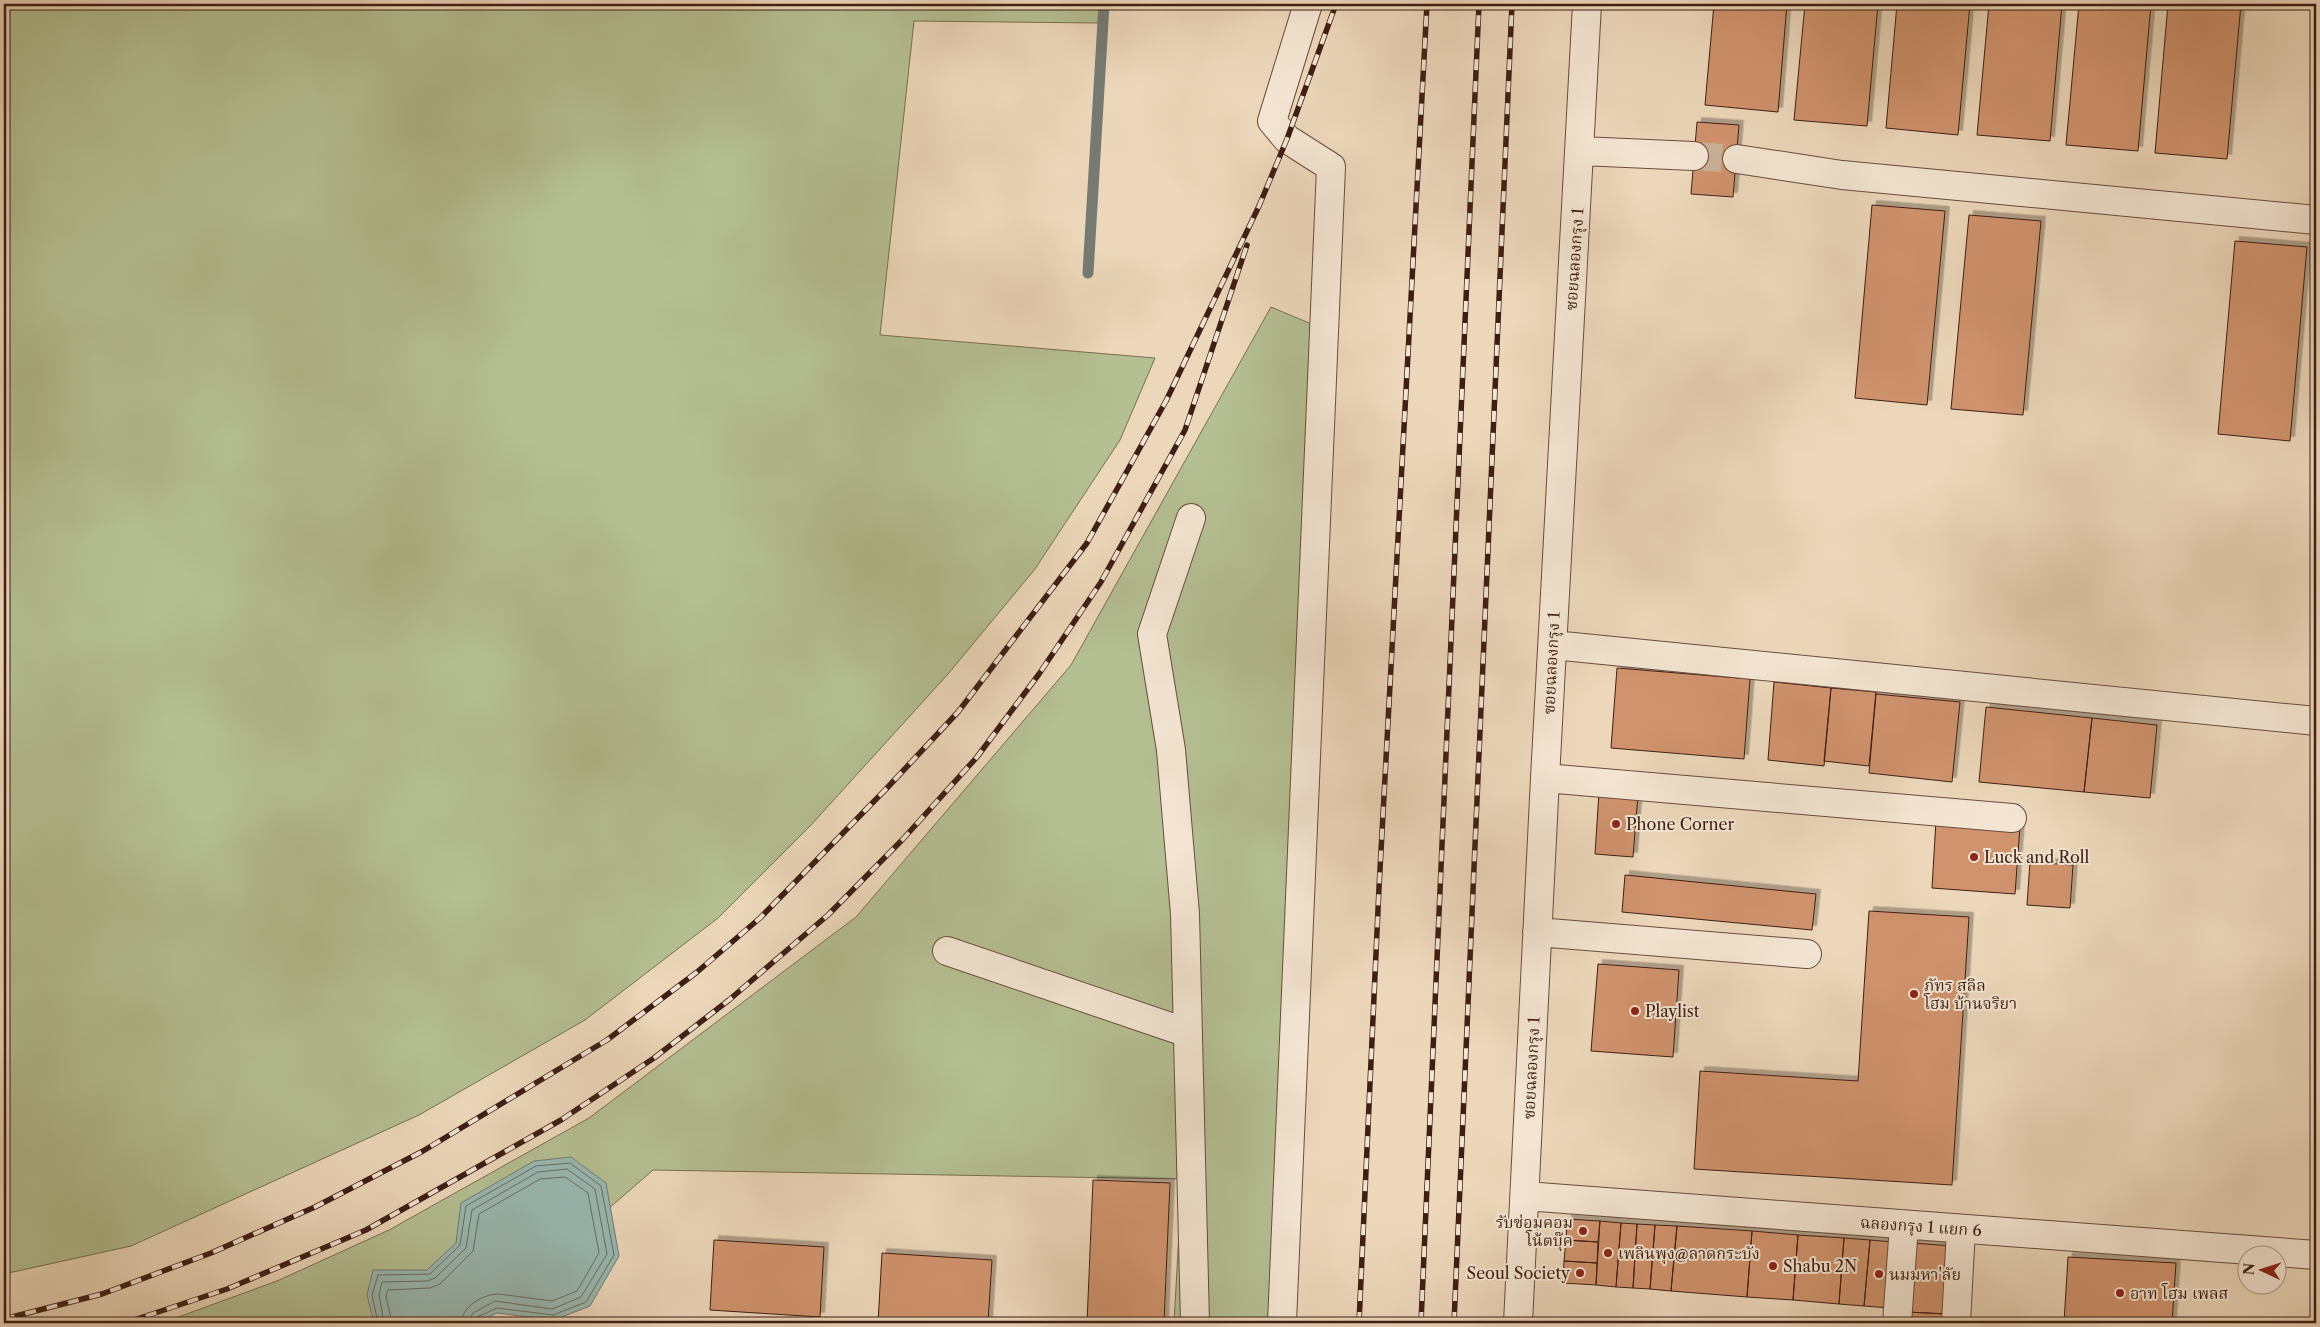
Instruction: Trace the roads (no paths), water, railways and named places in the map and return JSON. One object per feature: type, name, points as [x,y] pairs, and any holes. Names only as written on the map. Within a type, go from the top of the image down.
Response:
[{"type":"street","points":[[1282,1323],[1331,167],[1287,139],[1272,122],[1308,4]]},
{"type":"street","name":"ซอยฉลองกรุง 1","points":[[1518,1323],[1563,434],[1581,151],[1587,4]]},
{"type":"street","points":[[1581,151],[1694,156]]},
{"type":"street","points":[[1737,159],[1842,175],[2316,220]]},
{"type":"street","points":[[1191,518],[1152,634],[1172,759],[1186,914],[1196,1323]]},
{"type":"street","points":[[1553,645],[2316,722]]},
{"type":"street","points":[[1545,778],[2012,818]]},
{"type":"street","points":[[1537,932],[1807,954]]},
{"type":"street","points":[[947,951],[1188,1033]]},
{"type":"street","name":"ฉลองกรุง 1 แยก 6","points":[[1525,1196],[2316,1255]]},
{"type":"street","points":[[1897,1323],[1904,1225]]},
{"type":"street","points":[[1956,1323],[1961,1228]]},
{"type":"water","points":[[571,1157],[606,1183],[619,1256],[590,1306],[554,1320],[497,1313],[476,1323],[374,1323],[367,1295],[373,1270],[427,1270],[456,1243],[461,1203],[534,1161]]},
{"type":"waterway","points":[[1088,273],[1104,4]]},
{"type":"tunnel","points":[[1694,156],[1737,159]]},
{"type":"railway","points":[[4,1319],[102,1294],[211,1253],[315,1207],[423,1151],[607,1040],[697,972],[760,918],[958,712],[1087,543],[1166,401],[1259,206],[1287,139],[1336,4]]},
{"type":"railway","points":[[1359,1323],[1379,888],[1427,4]]},
{"type":"railway","points":[[1421,1323],[1479,4]]},
{"type":"railway","points":[[1454,1323],[1512,4]]},
{"type":"railway","points":[[125,1323],[227,1289],[366,1230],[561,1120],[654,1058],[729,1000],[828,915],[903,839],[977,757],[1039,674],[1101,582],[1185,430],[1247,245]]},
{"type":"place","name":"Phone Corner","points":[[1616,824]]},
{"type":"place","name":"Luck and Roll","points":[[1974,857]]},
{"type":"place","name":"ภัทร สลิล โฮม บ้านจริยา","points":[[1914,994]]},
{"type":"place","name":"Playlist","points":[[1635,1011]]},
{"type":"place","name":"รับซ่อมคอม โน้ตบุ๊ค","points":[[1583,1231]]},
{"type":"place","name":"เพลินพุง@ลาดกระบัง","points":[[1608,1253]]},
{"type":"place","name":"Shabu 2N","points":[[1773,1266]]},
{"type":"place","name":"Seoul Society","points":[[1580,1273]]},
{"type":"place","name":"นมมหา'ลัย","points":[[1879,1274]]},
{"type":"place","name":"อาท โฮม เพลส","points":[[2120,1293]]}]
